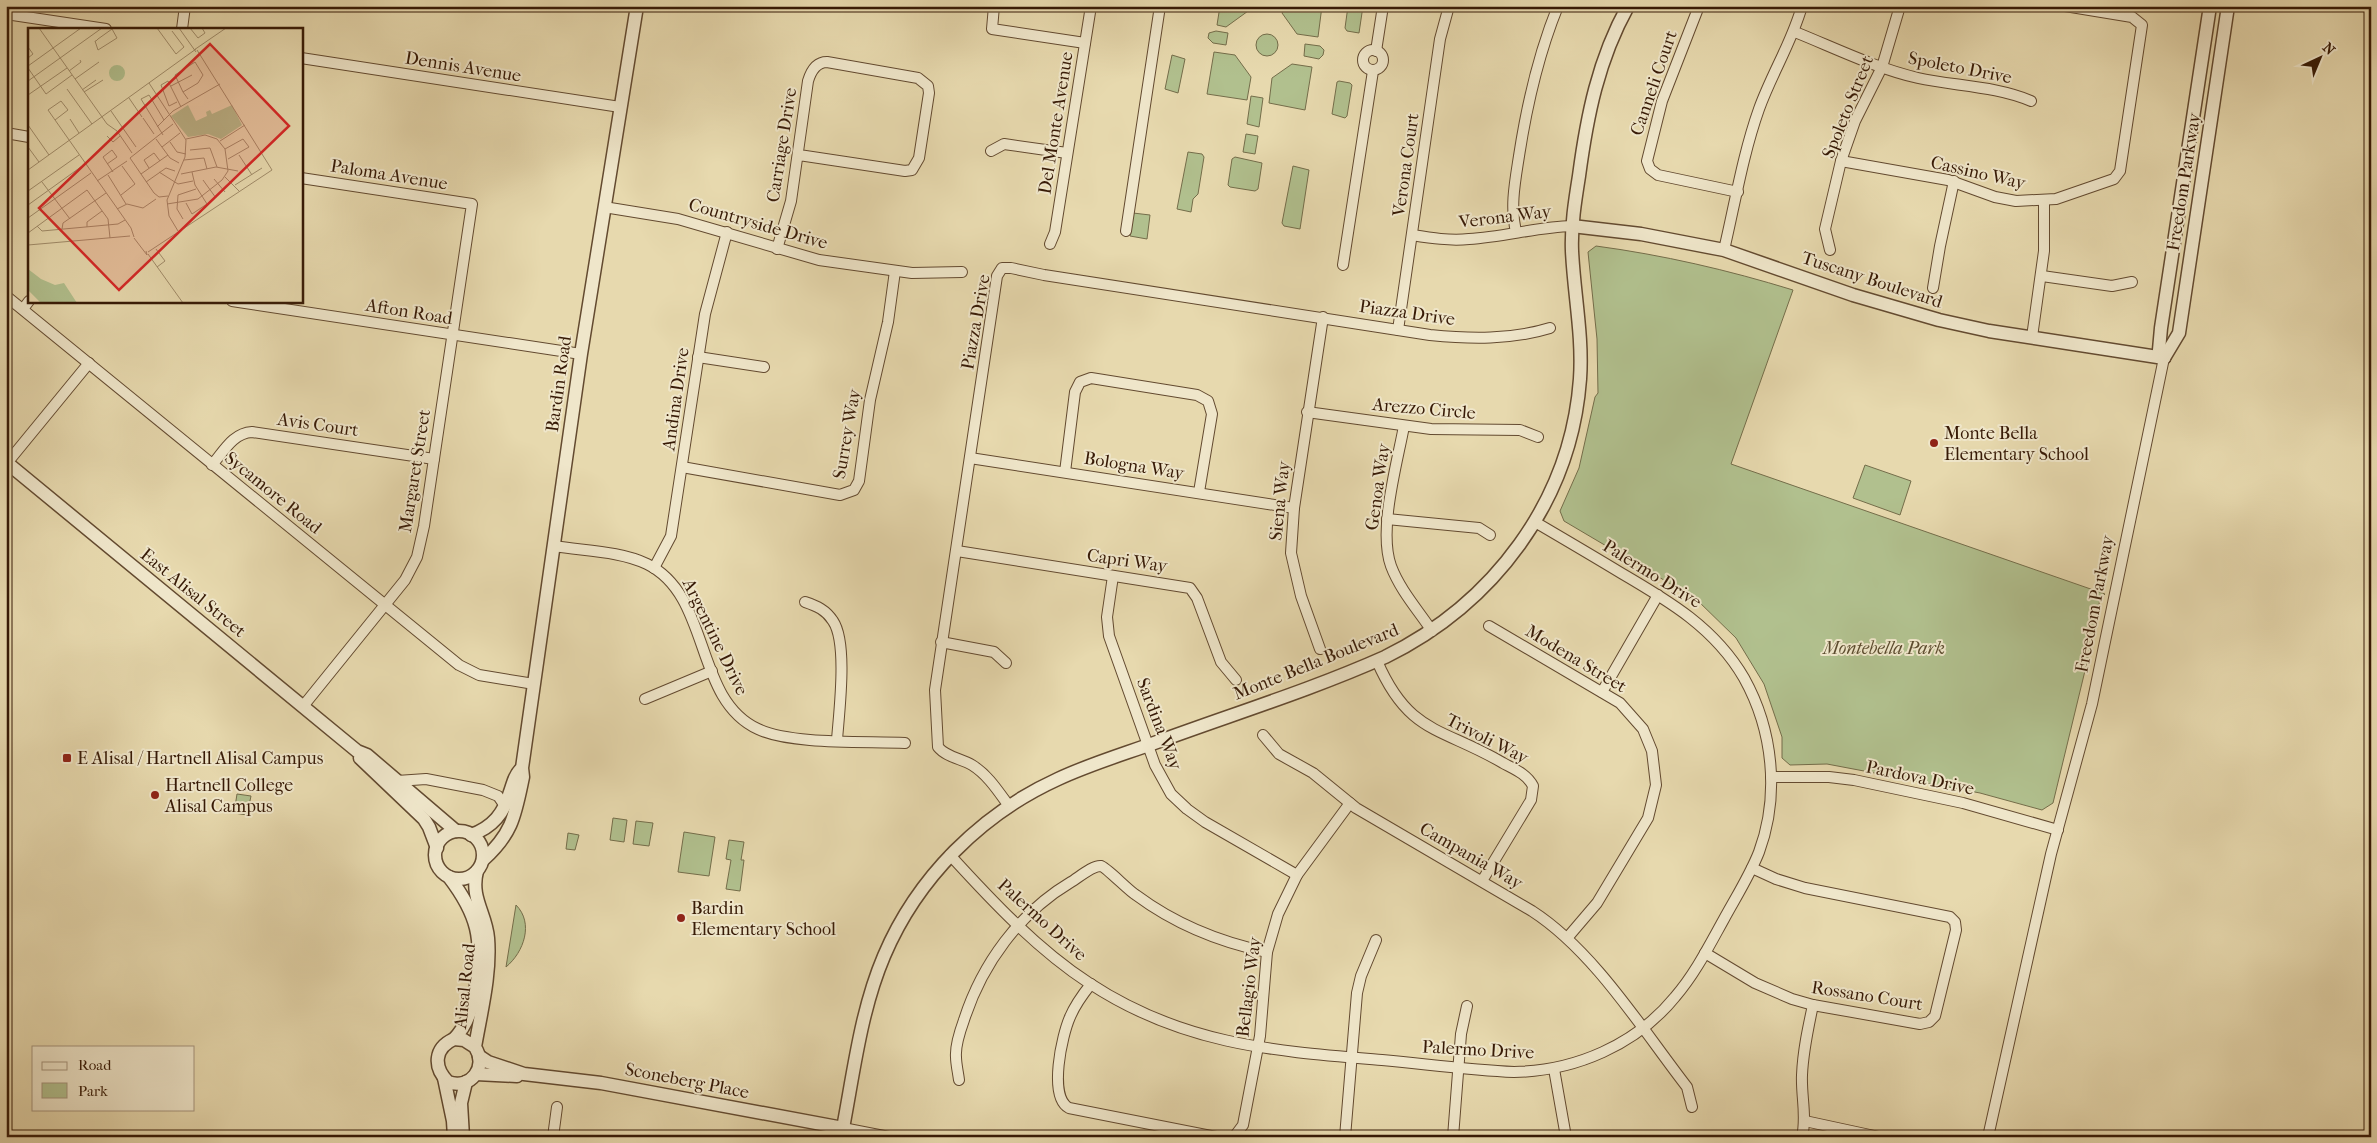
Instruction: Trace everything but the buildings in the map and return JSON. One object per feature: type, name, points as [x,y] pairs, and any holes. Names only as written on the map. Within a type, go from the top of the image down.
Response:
[{"type":"street","points":[[182,28],[185,6]]},
{"type":"street","name":"Bardin Road","points":[[480,865],[499,846],[510,830],[523,777],[522,768],[581,354],[636,6]]},
{"type":"street","points":[[994,6],[992,29],[1085,43]]},
{"type":"street","name":"Del Monte Avenue","points":[[1050,244],[1055,232],[1091,6]]},
{"type":"street","points":[[1126,231],[1160,6]]},
{"type":"street","points":[[1376,50],[1383,6]]},
{"type":"street","name":"Verona Court","points":[[1398,330],[1440,39],[1449,6]]},
{"type":"street","points":[[1516,232],[1513,218],[1513,196],[1530,91],[1543,45],[1558,6]]},
{"type":"street","name":"Monte Bella Boulevard","points":[[843,1128],[866,1010],[890,943],[908,910],[950,856],[976,831],[1009,806],[1058,779],[1377,661],[1432,631],[1460,611],[1484,588],[1510,558],[1535,522],[1564,459],[1572,429],[1579,389],[1581,343],[1573,264],[1572,226],[1581,156],[1593,93],[1605,53],[1628,6]]},
{"type":"street","name":"Canneli Court","points":[[1698,6],[1662,101],[1647,161],[1650,169],[1658,175],[1738,192]]},
{"type":"street","points":[[1724,250],[1760,107],[1776,67],[1795,32],[1802,6]]},
{"type":"street","name":"Spoleto Street","points":[[1830,250],[1826,229],[1841,161],[1856,121],[1882,67],[1893,36],[1900,6]]},
{"type":"street","name":"Cassino Way","points":[[1841,161],[1954,181],[2006,200],[2044,201],[2056,199],[2114,179],[2120,171],[2142,28],[2140,22],[2132,16],[2065,6]]},
{"type":"street","name":"Freedom Parkway","points":[[2164,358],[2159,350],[2161,328],[2210,6]]},
{"type":"street","name":"Freedom Parkway","points":[[1988,1137],[2051,854],[2081,753],[2164,358],[2179,333],[2228,6]]},
{"type":"street","points":[[6,14],[99,28]]},
{"type":"street","name":"Spoleto Drive","points":[[1795,32],[1882,67],[1936,82],[2017,95],[2030,101]]},
{"type":"street","points":[[1376,50],[1381,54],[1383,60],[1380,68],[1373,71],[1364,66],[1363,58],[1366,52],[1376,50]]},
{"type":"street","name":"Dennis Avenue","points":[[302,58],[620,107]]},
{"type":"street","name":"Carriage Drive","points":[[777,249],[791,201],[810,75],[818,64],[827,62],[921,78],[928,86],[930,93],[919,158],[912,170],[905,171],[799,155]]},
{"type":"street","points":[[1343,265],[1373,71]]},
{"type":"street","points":[[6,133],[28,137]]},
{"type":"street","points":[[991,151],[1004,144],[1067,153]]},
{"type":"street","name":"Paloma Avenue","points":[[302,178],[472,204]]},
{"type":"street","points":[[1933,288],[1954,181]]},
{"type":"street","points":[[2032,337],[2042,276],[2045,231],[2044,201]]},
{"type":"street","name":"Margaret Street","points":[[304,705],[386,606],[405,580],[417,557],[434,459],[472,204]]},
{"type":"street","name":"Countryside Drive","points":[[604,207],[678,219],[818,260],[895,271],[962,272]]},
{"type":"street","name":"Verona Way","points":[[1412,235],[1469,240],[1541,228],[1572,226]]},
{"type":"street","name":"Tuscany Boulevard","points":[[1572,226],[1641,234],[1724,250],[1891,307],[1939,320],[2164,358]]},
{"type":"street","name":"Andina Drive","points":[[654,568],[671,536],[698,357],[710,295],[727,232]]},
{"type":"street","name":"Piazza Drive","points":[[1009,806],[980,770],[961,759],[946,754],[938,747],[935,690],[997,276],[1002,268],[1449,337],[1483,338],[1521,335],[1550,328]]},
{"type":"street","name":"Surrey Way","points":[[682,467],[840,495],[846,495],[854,490],[859,481],[870,400],[888,322],[895,271]]},
{"type":"street","points":[[2042,276],[2112,286],[2132,282]]},
{"type":"street","name":"Sycamore Road","points":[[6,296],[26,305],[89,363],[212,465],[466,669],[487,677],[534,684]]},
{"type":"street","name":"Afton Road","points":[[238,302],[581,354]]},
{"type":"street","name":"Siena Way","points":[[1320,649],[1295,574],[1291,553],[1294,508],[1307,412],[1323,318]]},
{"type":"street","points":[[698,357],[764,367]]},
{"type":"street","points":[[7,462],[89,363]]},
{"type":"street","points":[[1065,472],[1075,392],[1080,382],[1091,378],[1196,395],[1208,401],[1212,414],[1199,492]]},
{"type":"street","name":"Arezzo Circle","points":[[1307,412],[1404,426],[1455,430],[1520,430],[1538,437]]},
{"type":"street","name":"Genoa Way","points":[[1404,426],[1388,519],[1386,542],[1392,568],[1432,631]]},
{"type":"street","name":"Avis Court","points":[[212,465],[234,438],[241,434],[252,432],[434,459]]},
{"type":"street","name":"Bologna Way","points":[[970,458],[1294,508]]},
{"type":"street","name":"East Alisal Street","points":[[7,462],[304,705],[357,751],[367,755],[456,831]]},
{"type":"street","points":[[1388,519],[1480,528],[1490,535]]},
{"type":"street","name":"Palermo Drive","points":[[950,856],[1050,954],[1091,984],[1121,1002],[1170,1024],[1212,1038],[1258,1048],[1514,1072],[1554,1068],[1608,1050],[1643,1029],[1675,998],[1705,953],[1752,868],[1765,833],[1771,777],[1762,722],[1744,678],[1727,653],[1709,632],[1683,611],[1658,595],[1535,522]]},
{"type":"street","name":"Argentine Drive","points":[[554,546],[626,557],[654,568],[671,583],[680,596],[712,671],[729,705],[749,725],[769,734],[782,737],[905,743]]},
{"type":"street","name":"Capri Way","points":[[957,551],[1190,588],[1198,598],[1221,662],[1236,680]]},
{"type":"street","name":"Sardina Way","points":[[1113,576],[1107,617],[1109,636],[1155,764],[1165,786],[1187,809],[1205,822],[1297,875]]},
{"type":"street","points":[[1602,692],[1658,595]]},
{"type":"street","points":[[805,602],[824,610],[834,621],[839,634],[841,652],[837,740]]},
{"type":"street","name":"Modena Street","points":[[1489,626],[1620,704],[1643,729],[1655,763],[1655,796],[1648,818],[1618,871],[1597,903],[1568,937]]},
{"type":"street","points":[[941,642],[994,652],[1006,663]]},
{"type":"street","name":"Trivoli Way","points":[[1377,661],[1396,698],[1414,718],[1436,732],[1485,753],[1527,778],[1533,786],[1530,800],[1482,881]]},
{"type":"street","points":[[644,699],[712,671]]},
{"type":"street","name":"Campania Way","points":[[1263,735],[1274,750],[1318,777],[1350,803],[1544,918],[1568,937],[1590,961],[1687,1087],[1692,1108]]},
{"type":"street","name":"East Alisal Street","points":[[357,751],[362,761],[424,819],[434,836],[437,848]]},
{"type":"street","name":"Bardin Road","points":[[471,835],[497,819],[505,806],[516,775],[522,768]]},
{"type":"street","name":"Pardova Drive","points":[[1771,777],[1829,777],[1854,780],[1963,803],[2058,830]]},
{"type":"street","points":[[420,801],[418,788],[426,779]]},
{"type":"street","points":[[397,781],[426,779],[492,793],[498,796],[505,806]]},
{"type":"street","name":"Bellagio Way","points":[[1234,1137],[1243,1125],[1258,1048],[1267,952],[1278,914],[1297,875],[1350,803]]},
{"type":"street","points":[[456,831],[471,835],[482,849],[480,865],[460,879],[449,877],[440,869],[436,857],[437,848],[447,835],[456,831]]},
{"type":"street","name":"Alisal Road","points":[[463,1137],[461,1103],[471,1078],[477,1051],[488,950],[486,926],[474,892],[480,865]]},
{"type":"street","points":[[959,1080],[956,1056],[969,1003],[991,961],[1019,925],[1064,886],[1101,866],[1145,902],[1191,928],[1229,943],[1267,952]]},
{"type":"street","name":"Rossano Court","points":[[1705,953],[1772,991],[1813,1005],[1914,1023],[1929,1022],[1935,1016],[1956,930],[1955,922],[1946,915],[1805,888],[1776,879],[1752,868]]},
{"type":"street","name":"Alisal Road","points":[[449,877],[470,907],[480,943],[472,1007],[464,1028],[444,1046],[437,1056],[438,1067],[444,1078],[453,1121],[454,1137]]},
{"type":"street","points":[[1345,1137],[1350,1057],[1359,984],[1376,940]]},
{"type":"street","points":[[1091,984],[1070,1016],[1062,1043],[1059,1089],[1060,1099],[1064,1105],[1069,1108],[1216,1137]]},
{"type":"street","points":[[1802,1137],[1805,1121],[1802,1096],[1804,1054],[1813,1005]]},
{"type":"street","points":[[1453,1137],[1458,1066],[1467,1006]]},
{"type":"street","name":"Alisal Road","points":[[454,1039],[464,1040],[477,1051]]},
{"type":"street","name":"Sconeberg Place","points":[[477,1051],[488,1062],[524,1074],[601,1083],[843,1128]]},
{"type":"street","points":[[1554,1068],[1566,1137]]},
{"type":"street","name":"Sconeberg Place","points":[[471,1078],[519,1076],[524,1074]]},
{"type":"street","points":[[444,1078],[454,1084],[471,1078]]},
{"type":"street","points":[[553,1137],[557,1106]]},
{"type":"street","points":[[1805,1121],[1879,1137]]},
{"type":"street","points":[[843,1128],[889,1137]]},
{"type":"green space","points":[[1220,6],[1255,6],[1226,27],[1217,25]]},
{"type":"green space","points":[[1284,6],[1322,6],[1318,37],[1297,34],[1282,13]]},
{"type":"green space","points":[[1348,6],[1363,6],[1359,33],[1347,31],[1345,28]]},
{"type":"green space","points":[[1216,31],[1228,33],[1226,45],[1213,43],[1208,38],[1209,33]]},
{"type":"green space","points":[[1263,34],[1271,34],[1278,41],[1278,49],[1271,56],[1263,56],[1256,49],[1256,41]]},
{"type":"green space","points":[[1305,44],[1320,46],[1324,50],[1323,55],[1319,59],[1304,56]]},
{"type":"green space","points":[[1214,52],[1235,55],[1251,77],[1247,100],[1207,94]]},
{"type":"green space","points":[[1172,55],[1185,59],[1178,93],[1165,89]]},
{"type":"green space","points":[[1292,64],[1312,67],[1305,110],[1269,103],[1272,78]]},
{"type":"green space","points":[[1337,82],[1352,85],[1347,116],[1345,118],[1332,114]]},
{"type":"green space","points":[[1251,96],[1263,98],[1259,127],[1247,124]]},
{"type":"green space","points":[[1246,134],[1258,136],[1255,154],[1243,152]]},
{"type":"green space","points":[[1188,152],[1202,154],[1204,157],[1198,194],[1193,199],[1191,212],[1177,209]]},
{"type":"green space","points":[[1235,157],[1262,163],[1258,189],[1255,191],[1230,187],[1228,185],[1232,159]]},
{"type":"green space","points":[[1293,166],[1309,170],[1300,229],[1284,226],[1282,223]]},
{"type":"green space","points":[[1133,213],[1150,215],[1147,239],[1130,236]]},
{"type":"green space","name":"Montebella Park","points":[[1596,246],[1695,264],[1793,290],[1731,464],[2105,594],[2100,599],[2090,650],[2053,803],[2042,810],[1980,793],[1827,764],[1790,765],[1782,758],[1782,737],[1764,684],[1736,638],[1696,599],[1564,521],[1560,511],[1579,468],[1595,397],[1598,393],[1597,339],[1588,252]]},
{"type":"green space","points":[[1865,465],[1911,481],[1900,515],[1853,498]]},
{"type":"green space","points":[[237,794],[251,796],[247,815],[234,813]]},
{"type":"green space","points":[[613,818],[627,820],[624,842],[610,840]]},
{"type":"green space","points":[[636,821],[653,823],[649,846],[633,844]]},
{"type":"green space","points":[[684,832],[715,837],[709,876],[678,872]]},
{"type":"green space","points":[[568,833],[579,835],[575,850],[566,849]]},
{"type":"green space","points":[[729,840],[744,842],[741,860],[744,860],[740,891],[726,889],[731,860],[726,859]]},
{"type":"green space","points":[[516,905],[525,920],[524,937],[518,954],[506,967]]},
{"type":"place","name":"Monte Bella Elementary School","points":[[1934,443]]},
{"type":"place","name":"E Alisal / Hartnell Alisal Campus","points":[[67,758]]},
{"type":"place","name":"Hartnell College Alisal Campus","points":[[155,795]]},
{"type":"place","name":"Bardin Elementary School","points":[[681,918]]}]
